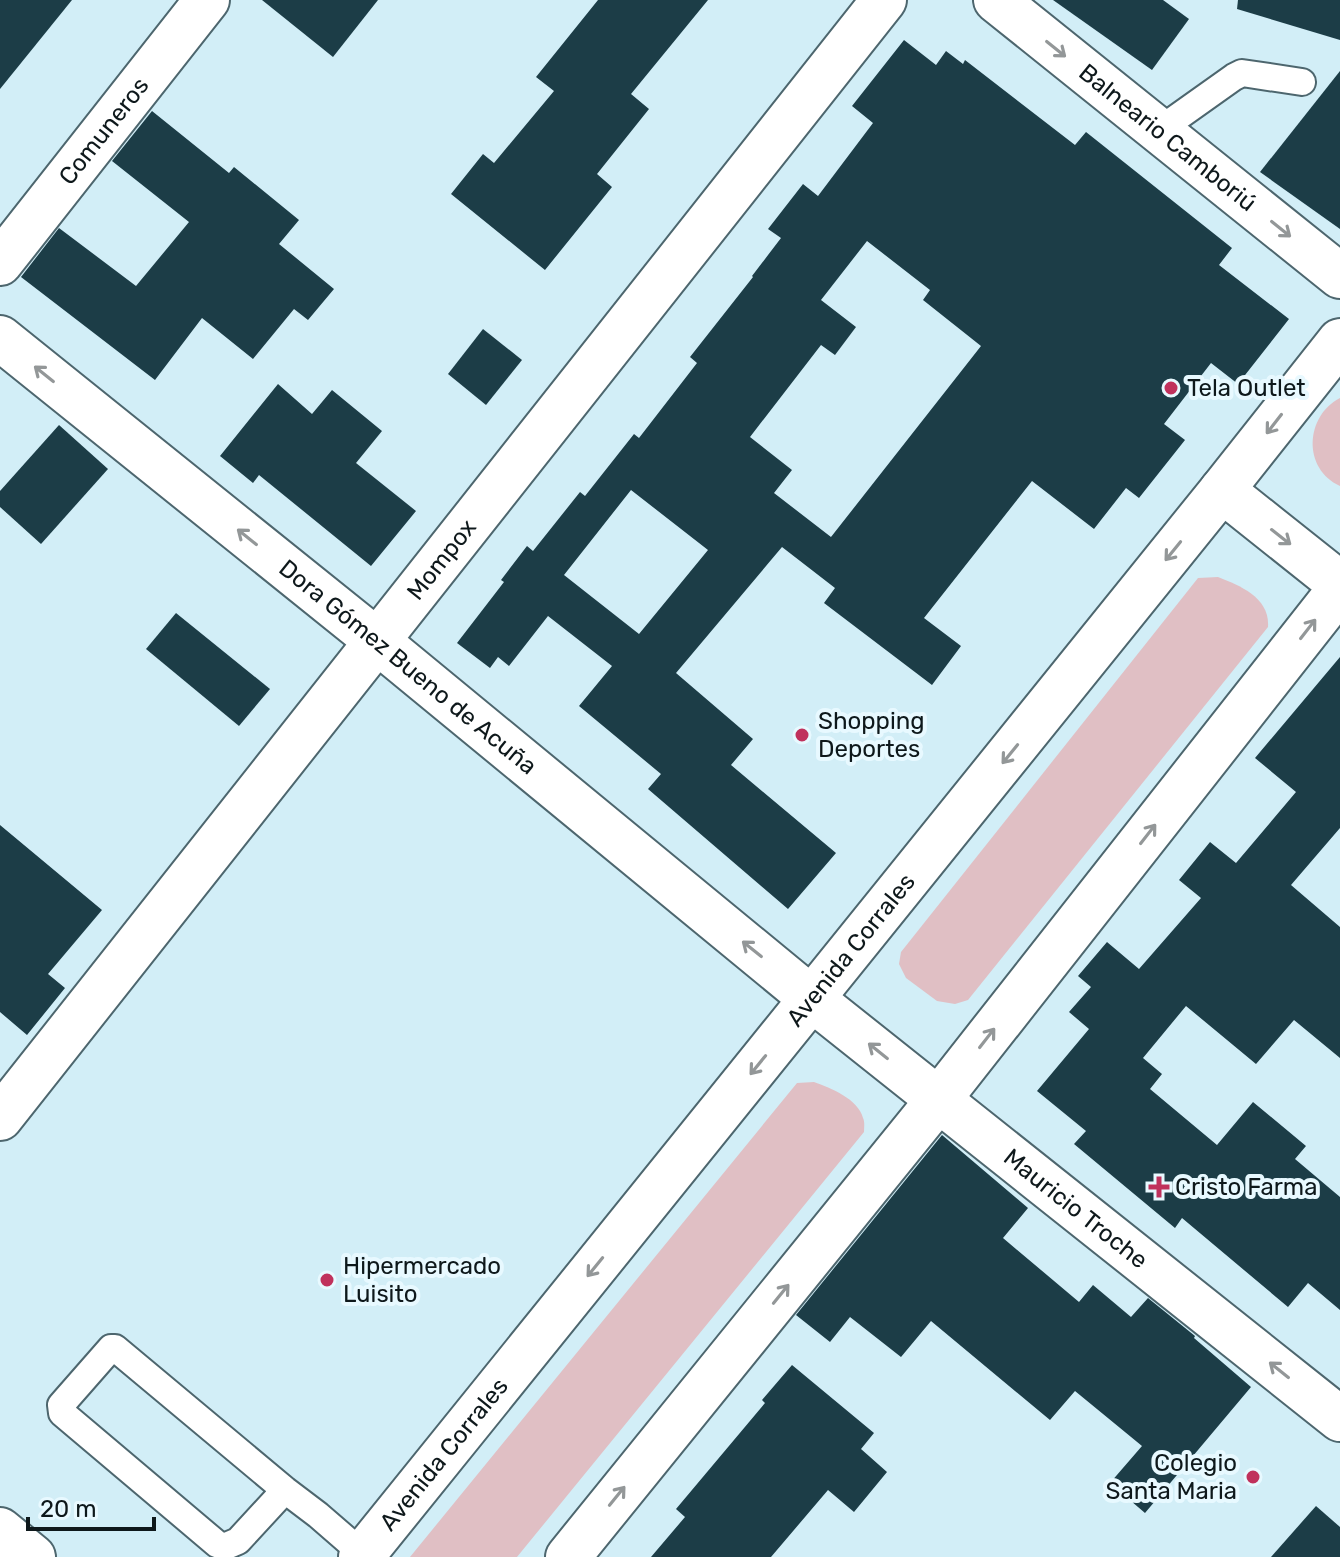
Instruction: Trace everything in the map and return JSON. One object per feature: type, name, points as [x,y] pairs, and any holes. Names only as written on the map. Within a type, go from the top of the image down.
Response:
[{"type":"street","name":"Comuneros","points":[[0,263],[207,0]]},
{"type":"street","name":"Mompox","points":[[0,1118],[884,0]]},
{"type":"street","name":"Balneario Camboriú","points":[[996,0],[1340,276]]},
{"type":"street","name":"Dora Gómez Bueno de Acuña","points":[[0,338],[377,641],[812,999]]},
{"type":"street","name":"Avenida Corrales","points":[[362,1556],[1340,341]]},
{"type":"street","points":[[568,1557],[939,1099],[1340,586],[1222,490]]},
{"type":"street","name":"Mauricio Troche","points":[[812,999],[1340,1419]]},
{"type":"street","points":[[0,1530],[33,1557]]},
{"type":"lane","points":[[1158,131],[1242,73],[1302,82]]},
{"type":"lane","points":[[285,1490],[238,1541],[224,1547],[62,1413],[61,1405],[113,1347],[318,1515],[362,1556]]},
{"type":"shaded area","points":[[1340,398],[1340,486],[1319,468],[1313,442],[1320,417],[1328,406]]},
{"type":"shaded area","points":[[1218,577],[1244,589],[1259,601],[1264,608],[1268,627],[968,1000],[955,1004],[937,1001],[906,978],[899,964],[901,952],[1198,578]]},
{"type":"shaded area","points":[[814,1082],[836,1091],[856,1105],[864,1120],[864,1132],[517,1557],[410,1557],[797,1083]]},
{"type":"building","points":[[0,0],[72,0],[0,89]]},
{"type":"building","points":[[262,0],[378,0],[333,57]]},
{"type":"building","points":[[598,0],[708,0],[631,94],[649,109],[597,174],[612,187],[545,270],[451,194],[483,154],[494,163],[554,91],[536,77]]},
{"type":"building","points":[[1053,0],[1163,0],[1189,19],[1152,70]]},
{"type":"building","points":[[1238,0],[1340,0],[1340,40],[1237,9]]},
{"type":"building","points":[[904,40],[936,65],[946,51],[963,64],[965,60],[1075,145],[1086,132],[1232,248],[1219,265],[1289,319],[1238,384],[1211,363],[1164,424],[1185,440],[1139,498],[1126,488],[1094,529],[1032,481],[924,618],[961,646],[932,685],[824,603],[835,588],[782,547],[676,673],[753,739],[731,765],[836,853],[788,909],[648,789],[661,774],[579,706],[612,666],[548,616],[509,666],[498,657],[490,668],[457,643],[504,582],[501,580],[527,546],[533,551],[580,492],[585,496],[634,434],[639,438],[697,363],[690,357],[781,238],[768,229],[803,184],[818,196],[873,123],[852,106]],"holes":[[[867,241],[930,290],[923,300],[981,346],[831,537],[774,493],[792,470],[750,437],[821,345],[835,355],[856,327],[821,300]],[[631,490],[708,550],[639,634],[564,575]]]},
{"type":"building","points":[[1340,71],[1340,229],[1260,172]]},
{"type":"building","points":[[152,111],[229,173],[234,167],[299,220],[279,244],[334,289],[308,320],[294,309],[253,359],[202,318],[155,380],[21,277],[59,228],[136,286],[189,222],[112,161]]},
{"type":"building","points":[[483,329],[522,360],[486,405],[448,374]]},
{"type":"building","points":[[278,384],[312,414],[332,390],[382,431],[356,463],[416,511],[371,566],[259,475],[253,483],[220,456]]},
{"type":"building","points":[[59,425],[108,469],[41,544],[0,507],[0,491]]},
{"type":"building","points":[[176,613],[270,689],[239,726],[146,649]]},
{"type":"building","points":[[1340,657],[1340,828],[1291,885],[1340,927],[1340,1058],[1294,1020],[1256,1064],[1186,1006],[1143,1058],[1162,1074],[1150,1089],[1217,1145],[1253,1102],[1306,1146],[1295,1159],[1340,1197],[1340,1310],[1308,1283],[1288,1307],[1182,1218],[1175,1228],[1074,1144],[1086,1131],[1037,1091],[1089,1029],[1069,1012],[1091,987],[1078,976],[1107,942],[1139,969],[1201,898],[1179,880],[1210,842],[1236,863],[1296,792],[1255,758]]},
{"type":"building","points":[[0,825],[102,910],[48,974],[65,988],[27,1035],[0,1012]]},
{"type":"building","points":[[942,1135],[1028,1208],[1003,1238],[1079,1302],[1093,1285],[1131,1317],[1148,1298],[1251,1387],[1145,1513],[1110,1483],[1142,1446],[1075,1391],[1050,1420],[931,1321],[901,1357],[850,1317],[830,1342],[796,1315]]},
{"type":"building","points":[[792,1365],[874,1433],[861,1449],[887,1472],[854,1512],[828,1490],[771,1557],[651,1557],[685,1517],[676,1509],[765,1403],[762,1400]]},
{"type":"building","points":[[1316,1506],[1340,1527],[1340,1557],[1271,1557]]},
{"type":"place","name":"Tela Outlet","points":[[1171,388]]},
{"type":"place","name":"Shopping Deportes","points":[[802,735]]},
{"type":"place","name":"Cristo Farma","points":[[1159,1187]]},
{"type":"place","name":"Hipermercado Luisito","points":[[327,1280]]},
{"type":"place","name":"Colegio Santa Maria","points":[[1253,1477]]}]
